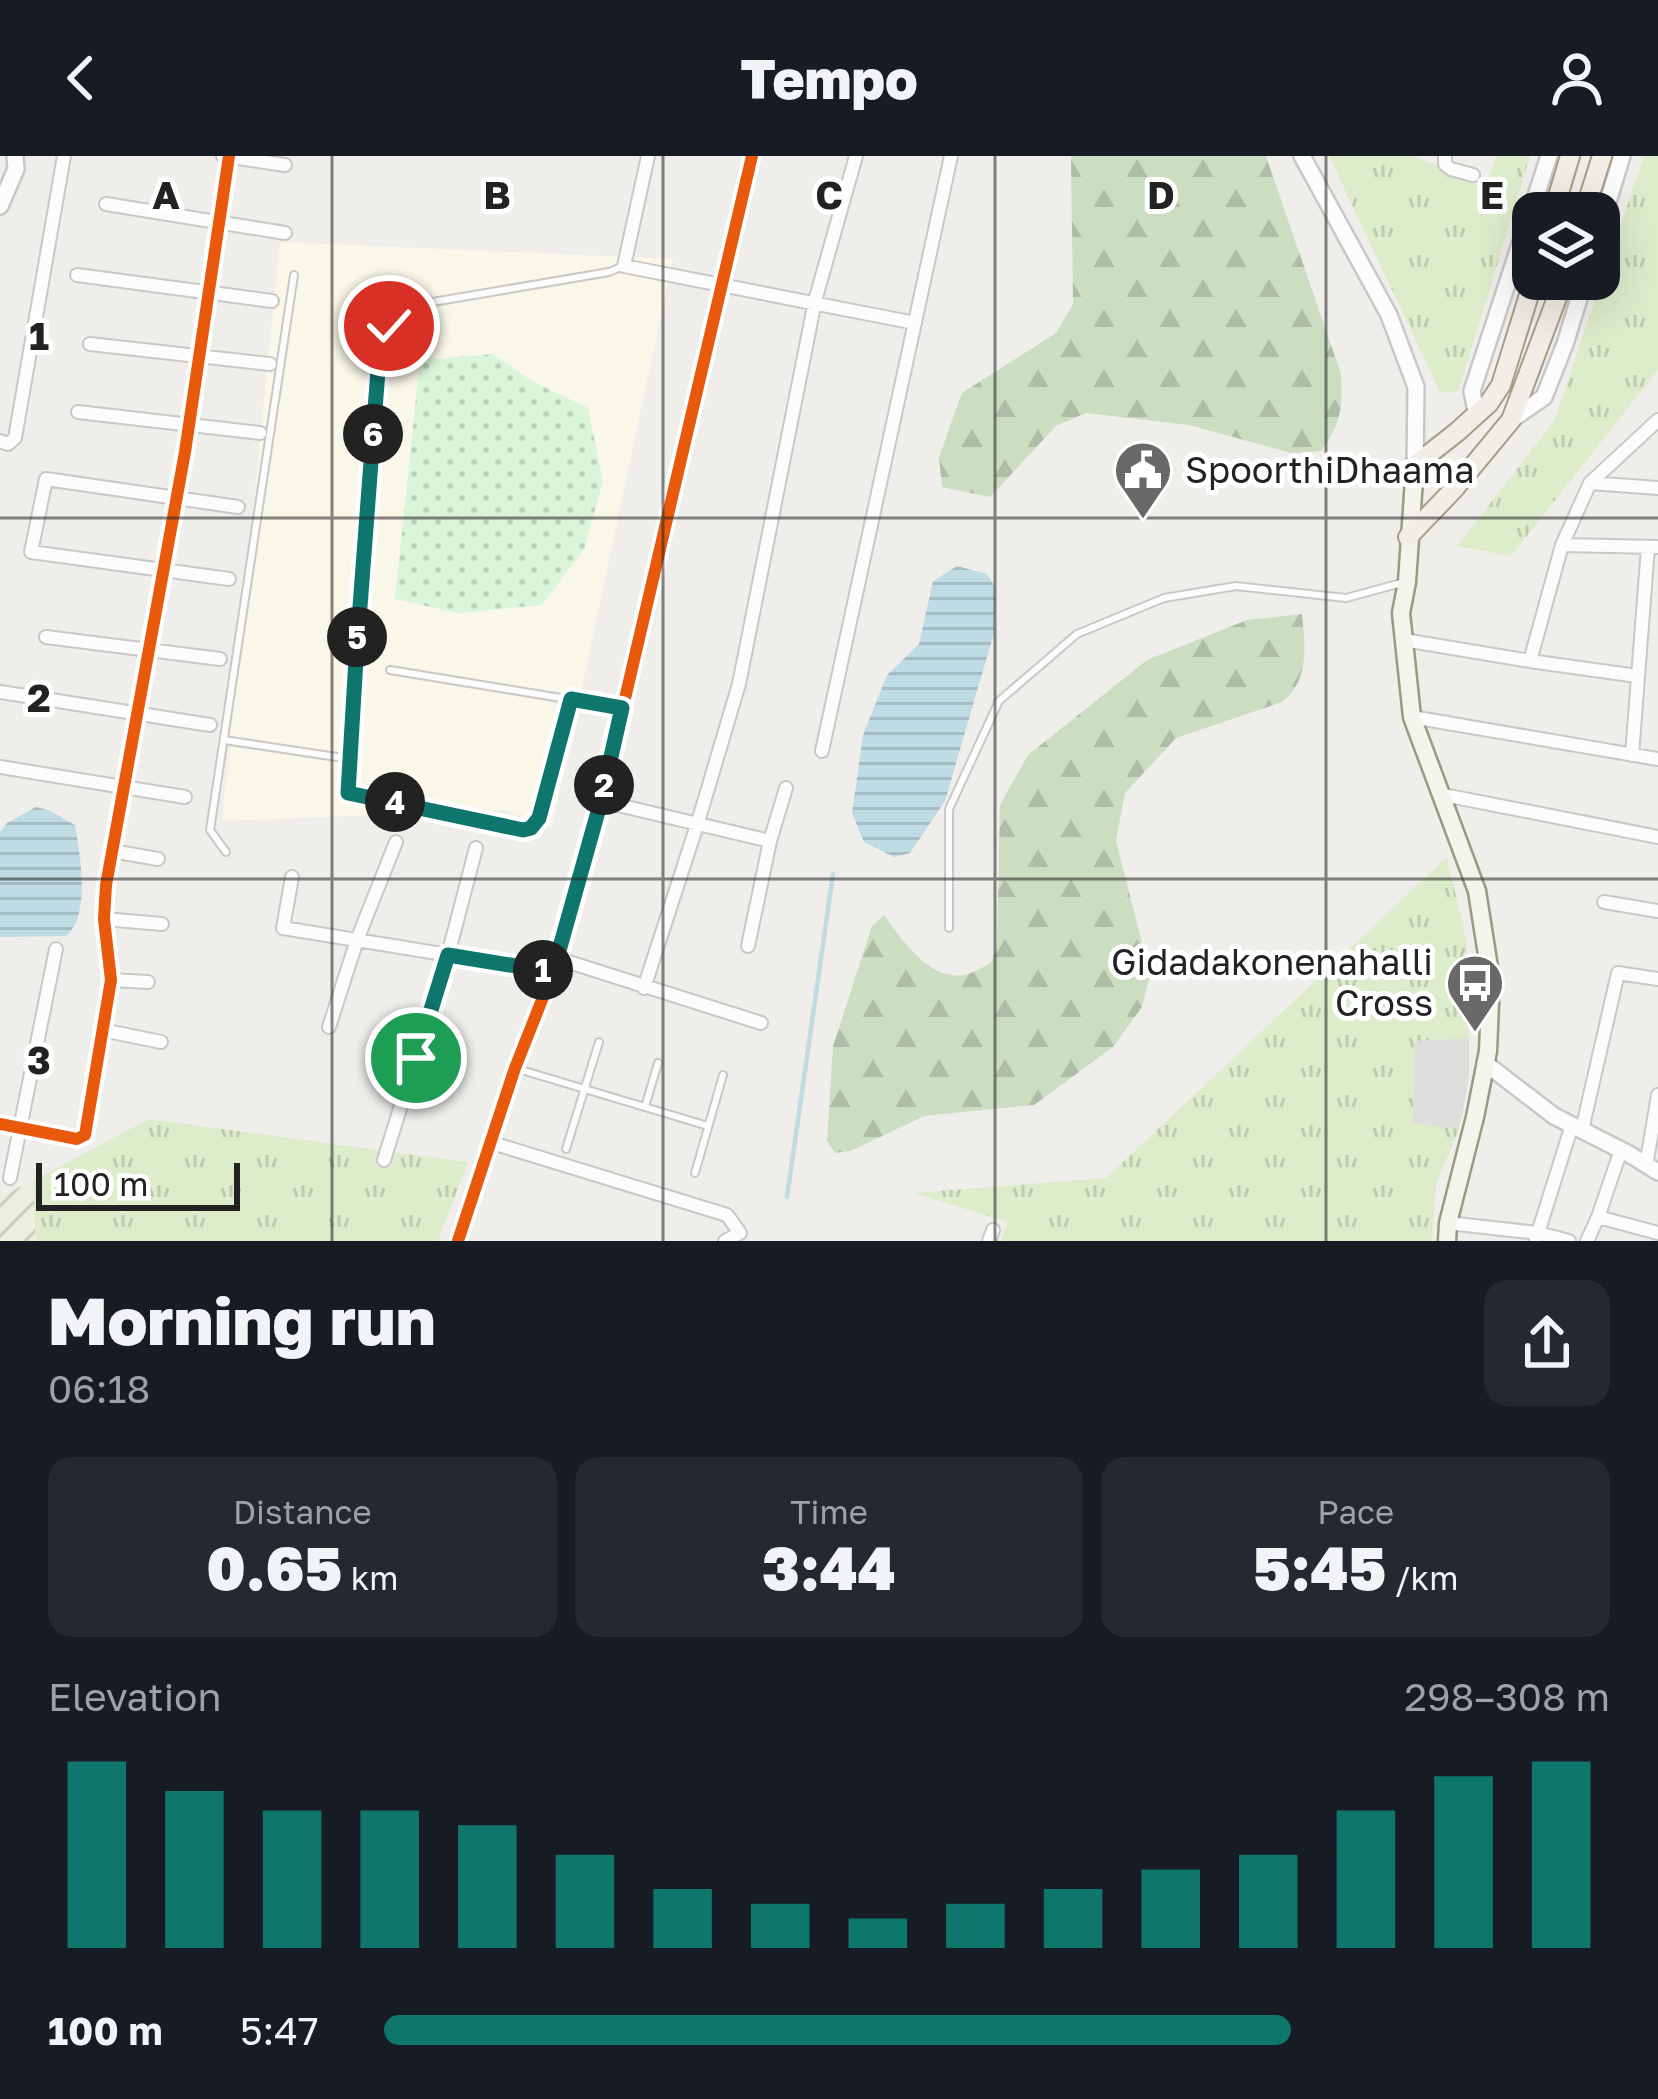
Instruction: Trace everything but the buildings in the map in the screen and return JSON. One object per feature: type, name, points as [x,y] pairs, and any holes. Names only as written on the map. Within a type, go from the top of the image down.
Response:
[{"type":"main road","points":[[1559,192],[1570,156]]},
{"type":"main road","points":[[1591,192],[1602,156]]},
{"type":"main road","points":[[1447,1232],[1485,1063],[1491,980],[1477,891],[1412,717],[1401,613],[1415,465],[1489,403],[1501,385],[1527,300]]},
{"type":"main road","points":[[1408,537],[1511,420],[1556,300]]},
{"type":"street","points":[[0,441],[8,444],[15,438],[64,156]]},
{"type":"street","points":[[0,1124],[77,1139],[85,1135],[111,980],[104,919],[106,885],[189,423],[227,156],[285,165]]},
{"type":"street","points":[[648,156],[624,266],[915,323]]},
{"type":"street","points":[[458,1241],[555,965],[601,801],[752,156]]},
{"type":"street","points":[[644,988],[739,684],[815,302],[856,156]]},
{"type":"street","points":[[822,751],[951,156]]},
{"type":"street","points":[[1302,156],[1389,315],[1416,387],[1415,465]]},
{"type":"street","points":[[1445,156],[1451,169],[1473,175]]},
{"type":"street","points":[[1476,411],[1472,391],[1549,156]]},
{"type":"street","points":[[1611,192],[1622,156]]},
{"type":"street","points":[[0,206],[10,162]]},
{"type":"street","points":[[106,204],[285,233]]},
{"type":"street","points":[[77,275],[272,301]]},
{"type":"street","points":[[1511,420],[1544,397],[1579,300]]},
{"type":"street","points":[[90,344],[270,364]]},
{"type":"street","points":[[78,412],[260,433]]},
{"type":"street","points":[[1530,661],[1562,545],[1590,484],[1658,421]]},
{"type":"street","points":[[229,579],[31,552],[46,479],[238,507]]},
{"type":"street","points":[[1590,484],[1658,488]]},
{"type":"street","points":[[1562,545],[1653,547],[1631,754]]},
{"type":"street","points":[[46,637],[220,659]]},
{"type":"street","points":[[1404,640],[1637,676]]},
{"type":"street","points":[[0,692],[210,725]]},
{"type":"street","points":[[1412,717],[1658,759]]},
{"type":"street","points":[[0,767],[185,797]]},
{"type":"street","points":[[748,946],[786,788]]},
{"type":"street","points":[[1439,794],[1658,838]]},
{"type":"street","points":[[601,801],[770,841]]},
{"type":"street","points":[[329,1027],[396,842]]},
{"type":"street","points":[[384,1160],[476,848]]},
{"type":"street","points":[[112,851],[158,859]]},
{"type":"street","points":[[292,878],[284,928],[448,955],[555,965],[761,1023]]},
{"type":"street","points":[[1604,902],[1658,911]]},
{"type":"street","points":[[104,919],[162,924]]},
{"type":"street","points":[[10,1178],[56,949]]},
{"type":"street","points":[[1536,1237],[1577,1127],[1618,973],[1658,980]]},
{"type":"street","points":[[111,980],[148,982]]},
{"type":"street","points":[[102,1030],[161,1042]]},
{"type":"street","points":[[1485,1063],[1554,1115],[1652,1169],[1658,1094]]},
{"type":"street","points":[[489,1142],[727,1215],[740,1233],[725,1241]]},
{"type":"street","points":[[1587,1241],[1621,1150]]},
{"type":"street","points":[[1598,1216],[1658,1233]]},
{"type":"street","points":[[1447,1232],[1569,1241]]},
{"type":"lane","points":[[571,699],[539,818],[531,828],[348,793],[380,344],[389,326],[415,305],[624,266]]},
{"type":"lane","points":[[226,852],[210,830],[295,275]]},
{"type":"lane","points":[[950,928],[950,809],[999,700],[1077,634],[1164,598],[1236,586],[1346,598],[1407,582]]},
{"type":"lane","points":[[390,670],[622,708]]},
{"type":"lane","points":[[224,740],[350,759]]},
{"type":"lane","points":[[566,1149],[599,1042]]},
{"type":"lane","points":[[645,1107],[658,1063]]},
{"type":"lane","points":[[515,1068],[708,1126]]},
{"type":"lane","points":[[695,1173],[723,1075]]},
{"type":"shaded area","points":[[280,242],[673,259],[552,828],[505,810],[222,821]]},
{"type":"shaded area","points":[[1469,1038],[1469,1079],[1459,1129],[1412,1124],[1415,1040]]},
{"type":"green space","points":[[1071,156],[1266,156],[1341,374],[1339,415],[1321,451],[1291,453],[1189,425],[1086,413],[1056,426],[990,497],[942,487],[939,457],[962,393],[1056,333],[1073,304]]},
{"type":"green space","points":[[1329,156],[1410,156],[1488,181],[1496,156],[1530,156],[1519,192],[1512,192],[1512,215],[1459,390],[1440,392]]},
{"type":"green space","points":[[1644,156],[1658,156],[1658,370],[1511,556],[1457,546],[1554,421],[1595,300],[1620,300],[1620,227]]},
{"type":"green space","points":[[493,354],[532,381],[588,408],[603,481],[584,549],[542,605],[457,613],[395,599],[420,360]]},
{"type":"green space","points":[[1302,614],[1304,662],[1291,693],[1282,702],[1176,738],[1125,793],[1116,841],[1150,974],[1142,1007],[1113,1047],[1034,1105],[924,1116],[851,1151],[835,1153],[827,1141],[833,1046],[872,926],[884,915],[918,957],[940,972],[965,975],[991,963],[997,947],[1000,805],[1028,755],[1147,660],[1247,620]]},
{"type":"green space","points":[[1447,857],[1466,939],[1469,1038],[1415,1041],[1412,1123],[1459,1129],[1436,1184],[1432,1241],[1001,1241],[1007,1222],[914,1193],[1106,1178]]},
{"type":"green space","points":[[149,1119],[468,1162],[438,1241],[36,1241],[33,1181]]},
{"type":"green space","points":[[33,1181],[36,1241],[0,1241],[0,1196]]},
{"type":"water","points":[[957,566],[987,574],[995,587],[994,633],[945,801],[910,853],[894,857],[864,842],[852,813],[863,735],[887,675],[919,644],[933,581]]},
{"type":"water","points":[[36,807],[75,825],[82,884],[79,914],[66,936],[2,937],[0,832]]},
{"type":"waterway","points":[[787,1197],[833,874]]},
{"type":"cycle path","points":[[0,1124],[77,1139],[85,1135],[111,980],[104,919],[106,885],[185,452],[229,156]]},
{"type":"cycle path","points":[[458,1241],[515,1068],[553,972],[601,801],[752,156]]},
{"type":"place","name":"SpoorthiDhaama","points":[[1143,521]]},
{"type":"place","name":"Gidadakonenahalli Cross","points":[[1475,1034]]},
{"type":"route","points":[[389,326],[380,344],[348,793],[531,828],[539,818],[571,699],[622,708],[553,972],[448,955],[416,1058]]}]
